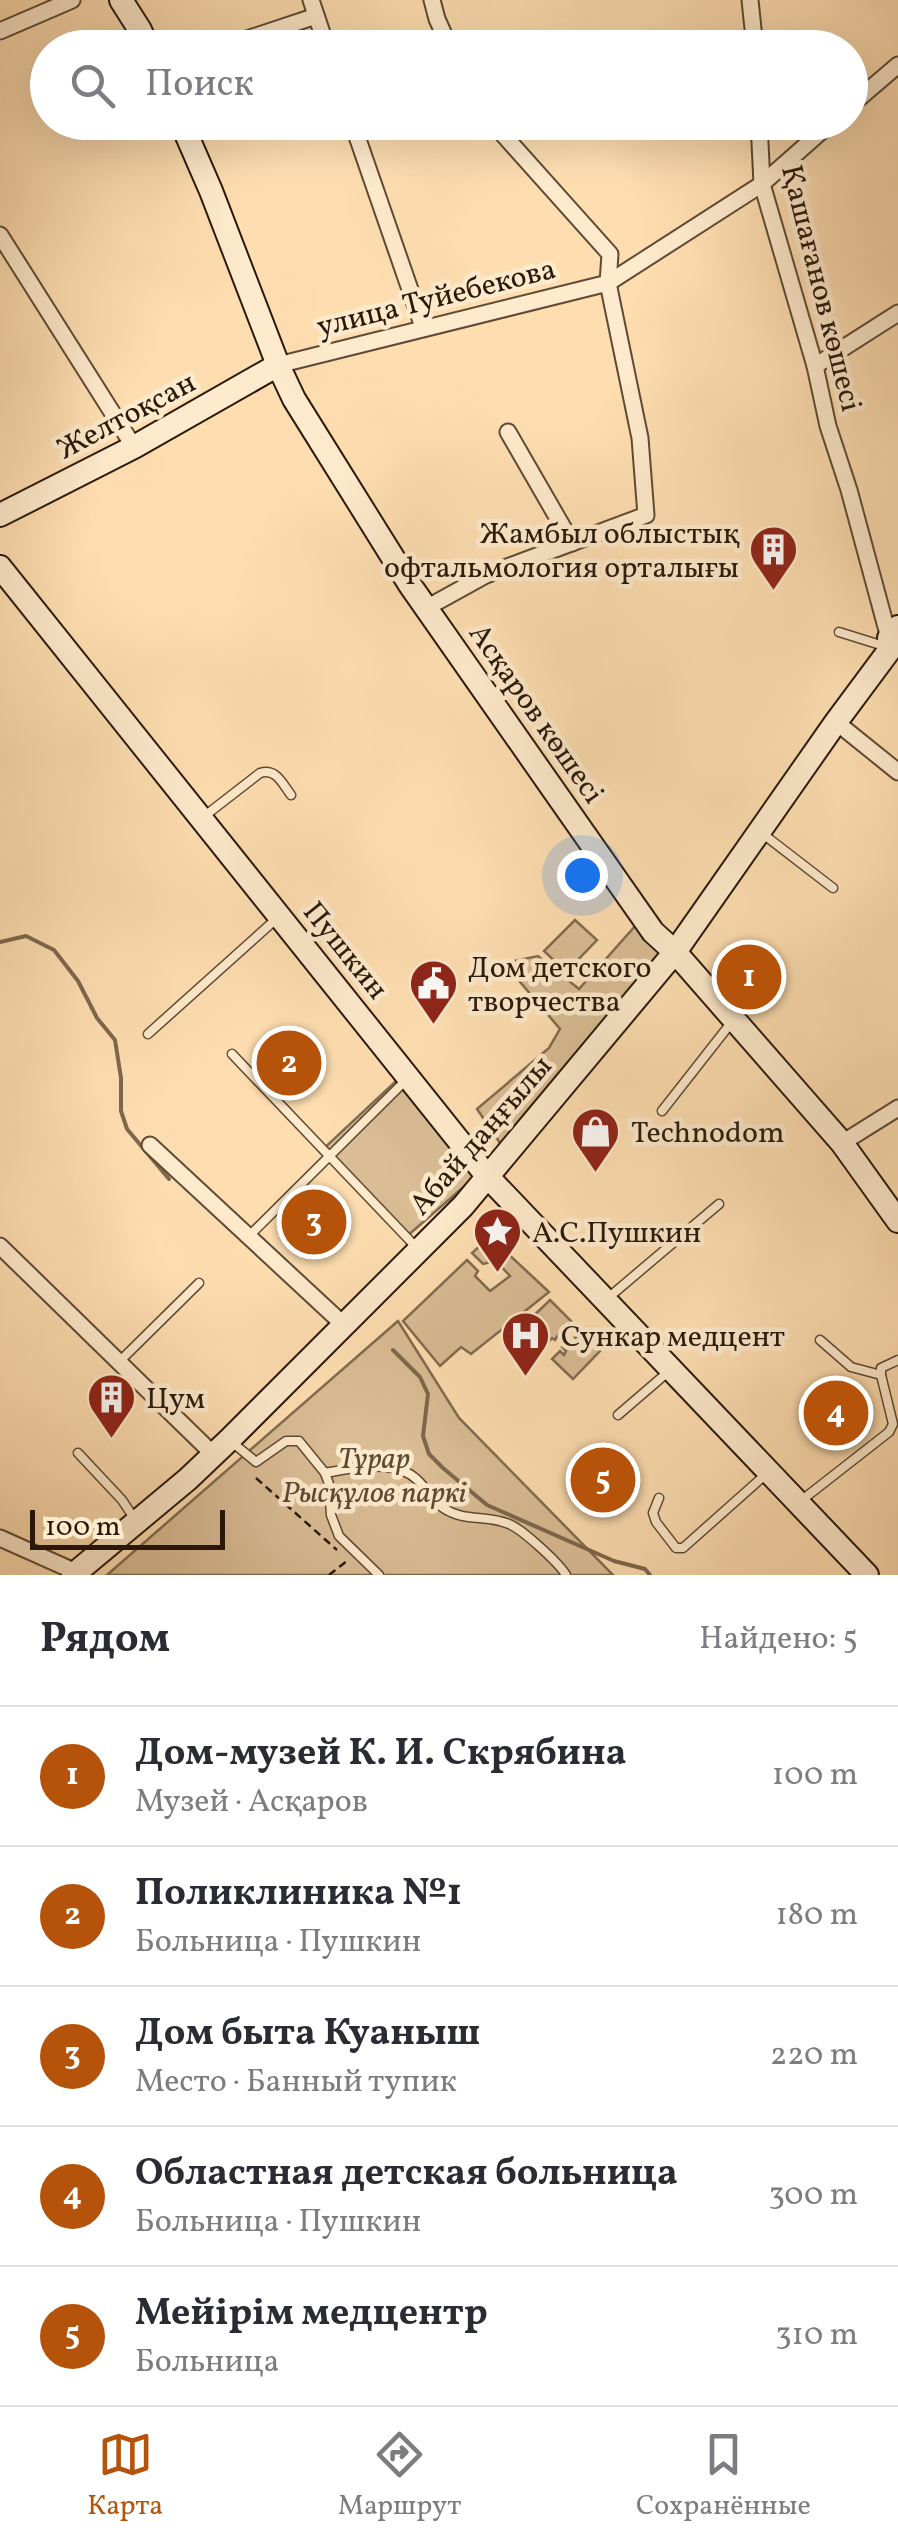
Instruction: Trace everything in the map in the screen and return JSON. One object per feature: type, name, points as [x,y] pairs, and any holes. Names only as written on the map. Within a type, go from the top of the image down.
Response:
[{"type":"main road","points":[[121,0],[140,30]]},
{"type":"main road","name":"Асқаров көшесі","points":[[189,140],[294,399],[410,585],[653,932],[842,1144],[898,1221]]},
{"type":"main road","name":"Желтоқсан","points":[[0,515],[134,447],[278,365]]},
{"type":"main road","name":"Пушкин","points":[[0,567],[487,1176],[867,1575]]},
{"type":"main road","name":"Абай даңғылы","points":[[75,1574],[188,1479],[463,1206],[674,952],[893,638]]},
{"type":"street","points":[[0,30],[72,0]]},
{"type":"street","points":[[432,0],[442,30]]},
{"type":"street","points":[[750,0],[753,30]]},
{"type":"street","points":[[262,30],[314,8]]},
{"type":"street","points":[[868,91],[898,65]]},
{"type":"street","points":[[358,140],[423,327]]},
{"type":"street","points":[[428,607],[486,575],[646,514],[640,438],[608,283],[610,254],[508,140]]},
{"type":"street","name":"Қашағанов көшесі","points":[[760,140],[762,184],[815,366],[828,426],[893,638]]},
{"type":"street","name":"улица Туйебекова","points":[[278,365],[608,283],[762,184],[812,140]]},
{"type":"street","points":[[0,235],[134,447]]},
{"type":"street","points":[[815,366],[898,314]]},
{"type":"street","points":[[508,432],[572,542]]},
{"type":"street","points":[[836,722],[898,772]]},
{"type":"street","points":[[842,1144],[898,1108]]},
{"type":"street","points":[[150,1146],[345,1326]]},
{"type":"street","points":[[0,1246],[118,1362],[221,1447]]},
{"type":"street","points":[[0,1538],[75,1574]]},
{"type":"lane","points":[[840,632],[893,638]]},
{"type":"lane","points":[[202,819],[267,770],[291,794]]},
{"type":"lane","points":[[759,831],[833,888]]},
{"type":"lane","points":[[148,1034],[280,916]]},
{"type":"lane","points":[[662,1111],[734,1020]]},
{"type":"lane","points":[[232,1054],[420,1250]]},
{"type":"lane","points":[[249,1236],[409,1077]]},
{"type":"lane","points":[[606,1300],[719,1204]]},
{"type":"lane","points":[[118,1362],[198,1283]]},
{"type":"lane","points":[[820,1340],[851,1367],[880,1375]]},
{"type":"lane","points":[[798,1503],[889,1432],[893,1424],[880,1375],[881,1368],[898,1360]]},
{"type":"lane","points":[[618,1415],[671,1369]]},
{"type":"lane","points":[[221,1447],[256,1462],[286,1440],[299,1441],[325,1473],[339,1536],[380,1575]]},
{"type":"lane","points":[[78,1453],[137,1522]]},
{"type":"lane","points":[[325,1473],[359,1468],[404,1471],[415,1477],[441,1506],[463,1518],[512,1524],[557,1562],[566,1575]]},
{"type":"lane","points":[[659,1498],[653,1514],[656,1522],[676,1548],[683,1548],[769,1472]]},
{"type":"path","points":[[256,1478],[335,1548]]},
{"type":"path","points":[[329,1575],[348,1560],[356,1568]]},
{"type":"green space","points":[[575,920],[597,940],[566,972],[544,951]]},
{"type":"green space","points":[[637,924],[678,961],[502,1146],[477,1109],[549,1048],[560,1029],[504,963],[538,956],[579,989]]},
{"type":"green space","points":[[396,1081],[475,1177],[406,1237],[320,1152]]},
{"type":"green space","points":[[490,1237],[549,1292],[471,1354],[461,1347],[440,1366],[403,1321],[467,1260],[478,1271],[475,1276],[490,1291],[510,1276],[496,1261],[483,1264],[472,1253]]},
{"type":"green space","points":[[550,1300],[572,1322],[545,1345],[523,1326]]},
{"type":"green space","name":"Тұрар Рысқұлов паркі","points":[[398,1321],[459,1418],[613,1575],[107,1575]]},
{"type":"green space","points":[[582,1332],[600,1351],[573,1379],[552,1359],[560,1351],[564,1355],[562,1347],[567,1341],[572,1346]]},
{"type":"waterway","points":[[0,942],[26,936],[54,950],[78,981],[97,1018],[115,1040],[121,1111],[127,1129],[169,1179]]},
{"type":"waterway","points":[[393,1350],[420,1377],[428,1394],[423,1436],[429,1454],[443,1468],[487,1505],[614,1561],[645,1569],[650,1575]]},
{"type":"place","name":"Жамбыл облыстық офтальмология орталығы","points":[[774,592]]},
{"type":"place","name":"Дом-музей К. И. Скрябина","points":[[749,977]]},
{"type":"place","name":"Дом детского творчества","points":[[433,1026]]},
{"type":"place","name":"Поликлиника №1","points":[[289,1063]]},
{"type":"place","name":"Technodom","points":[[596,1174]]},
{"type":"place","name":"Дом быта Куаныш","points":[[314,1222]]},
{"type":"place","name":"А.С.Пушкин","points":[[497,1274]]},
{"type":"place","name":"Сункар медцент","points":[[526,1378]]},
{"type":"place","name":"Областная детская больница","points":[[836,1413]]},
{"type":"place","name":"Цум","points":[[111,1440]]},
{"type":"place","name":"Мейірім медцентр","points":[[603,1480]]}]
